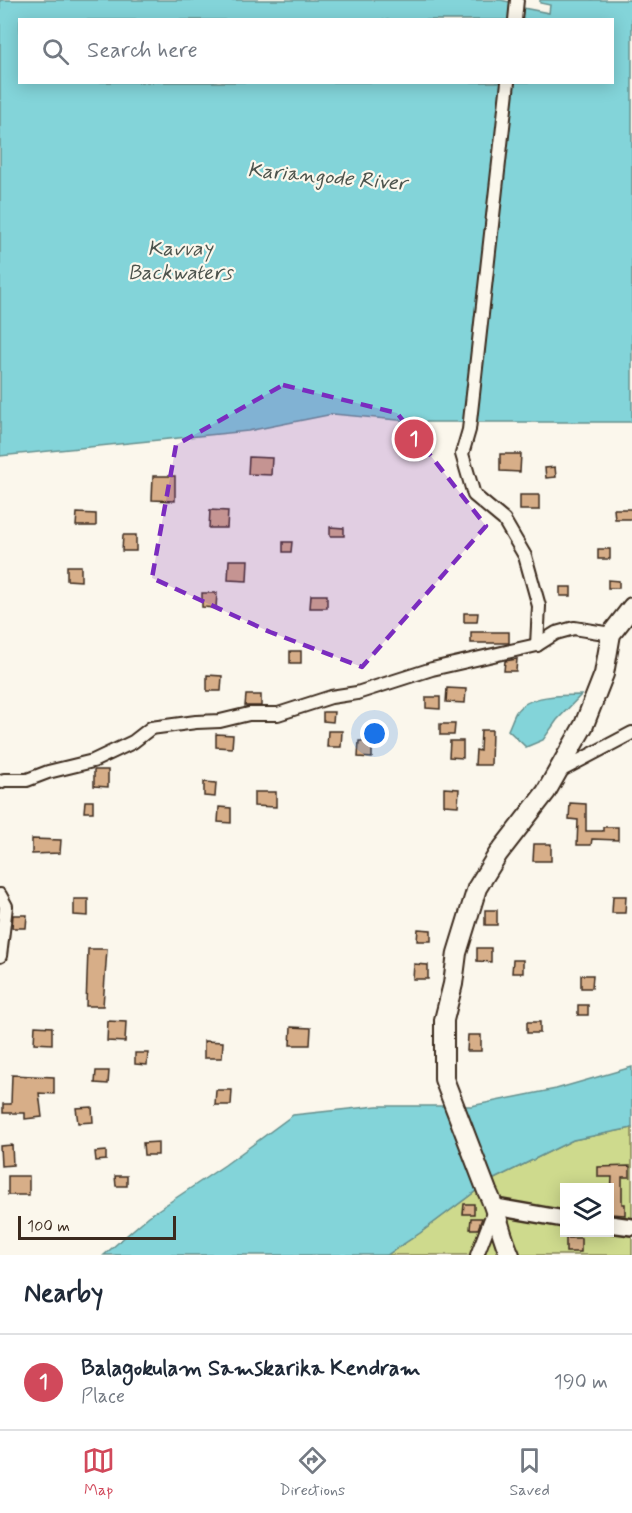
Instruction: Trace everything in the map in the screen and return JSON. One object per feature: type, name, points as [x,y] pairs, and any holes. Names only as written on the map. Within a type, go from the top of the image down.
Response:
[{"type":"main road","points":[[510,1255],[502,1239],[491,1199],[444,1079],[444,1020],[453,984],[457,953],[477,888],[498,854],[546,792],[584,725],[604,674],[610,634],[632,607]]},
{"type":"street","points":[[515,18],[517,0]]},
{"type":"street","points":[[508,84],[469,430],[462,453],[474,495],[504,520],[525,556],[539,606],[537,645]]},
{"type":"street","points":[[0,782],[27,780],[48,772],[93,762],[133,742],[151,728],[220,721],[249,714],[278,714],[331,698],[357,693],[432,669],[537,645],[556,633],[574,628],[610,634]]},
{"type":"street","points":[[557,772],[632,733]]},
{"type":"street","points":[[0,896],[6,906],[0,956]]},
{"type":"street","points":[[477,1255],[491,1199],[560,1218]]},
{"type":"street","points":[[614,1225],[632,1227]]},
{"type":"highlighted area","points":[[283,385],[397,413],[486,526],[362,667],[270,632],[152,578],[176,445]]},
{"type":"green space","points":[[632,1128],[632,1255],[387,1255],[488,1182],[573,1140]]},
{"type":"water","name":"Kavvay Backwaters","points":[[0,0],[501,0],[509,2],[520,0],[518,7],[549,13],[550,5],[540,3],[540,0],[632,0],[632,422],[419,422],[333,414],[248,431],[0,456]]},
{"type":"water","points":[[581,695],[557,720],[543,740],[526,747],[508,730],[516,712],[528,702],[546,697]]},
{"type":"water","points":[[632,1067],[632,1128],[573,1140],[488,1182],[387,1255],[104,1255],[149,1216],[225,1165],[293,1115],[377,1106],[471,1106],[556,1089]]},
{"type":"building","points":[[403,429],[424,429],[424,449],[403,449]]},
{"type":"building","points":[[500,454],[521,454],[520,472],[500,471]]},
{"type":"building","points":[[249,457],[272,458],[271,475],[248,474]]},
{"type":"building","points":[[555,467],[556,477],[546,478],[545,468]]},
{"type":"building","points":[[153,476],[175,476],[175,501],[152,500]]},
{"type":"building","points":[[520,495],[539,495],[539,510],[520,510]]},
{"type":"building","points":[[614,509],[632,509],[632,519],[615,519]]},
{"type":"building","points":[[210,510],[228,511],[227,528],[209,528]]},
{"type":"building","points":[[77,513],[96,514],[96,526],[76,526]]},
{"type":"building","points":[[330,527],[344,528],[344,536],[330,536]]},
{"type":"building","points":[[123,535],[136,535],[136,551],[122,551]]},
{"type":"building","points":[[283,542],[292,542],[291,552],[283,552]]},
{"type":"building","points":[[598,549],[610,549],[610,559],[598,559]]},
{"type":"building","points":[[229,560],[248,560],[247,581],[228,580]]},
{"type":"building","points":[[67,566],[81,566],[81,581],[67,580]]},
{"type":"building","points":[[608,580],[619,581],[619,588],[608,588]]},
{"type":"building","points":[[560,587],[571,587],[571,596],[560,596]]},
{"type":"building","points":[[202,593],[217,593],[216,608],[202,607]]},
{"type":"building","points":[[311,595],[327,595],[327,608],[310,608]]},
{"type":"building","points":[[464,613],[478,613],[477,622],[464,622]]},
{"type":"building","points":[[471,632],[509,632],[509,643],[471,643]]},
{"type":"building","points":[[290,651],[301,651],[301,663],[290,663]]},
{"type":"building","points":[[517,659],[516,671],[504,671],[505,661]]},
{"type":"building","points":[[207,675],[222,676],[221,691],[207,691]]},
{"type":"building","points":[[447,688],[466,689],[465,703],[446,702]]},
{"type":"building","points":[[246,695],[261,695],[261,706],[245,706]]},
{"type":"building","points":[[426,697],[440,697],[440,709],[426,708]]},
{"type":"building","points":[[323,712],[334,712],[333,722],[323,721]]},
{"type":"building","points":[[440,724],[455,724],[454,735],[440,735]]},
{"type":"building","points":[[481,730],[492,730],[491,765],[475,765],[476,750],[480,751]]},
{"type":"building","points":[[328,731],[342,731],[341,747],[327,747]]},
{"type":"building","points":[[216,734],[233,735],[232,748],[216,747]]},
{"type":"building","points":[[359,741],[372,741],[372,758],[358,757]]},
{"type":"building","points":[[450,741],[463,741],[463,758],[449,757]]},
{"type":"building","points":[[94,770],[108,770],[108,787],[94,786]]},
{"type":"building","points":[[204,782],[216,783],[215,797],[204,796]]},
{"type":"building","points":[[444,788],[459,789],[458,806],[444,805]]},
{"type":"building","points":[[254,792],[276,792],[276,807],[254,806]]},
{"type":"building","points":[[85,801],[93,801],[93,812],[84,812]]},
{"type":"building","points":[[570,803],[586,804],[586,831],[603,831],[603,827],[618,827],[618,840],[592,839],[591,845],[577,845],[578,820],[569,819]]},
{"type":"building","points":[[219,807],[231,808],[231,823],[218,822]]},
{"type":"building","points":[[32,839],[61,840],[60,853],[32,854]]},
{"type":"building","points":[[534,844],[551,844],[551,861],[533,861]]},
{"type":"building","points":[[613,896],[626,896],[625,913],[612,913]]},
{"type":"building","points":[[74,899],[88,899],[88,916],[74,915]]},
{"type":"building","points":[[485,910],[497,910],[497,925],[485,925]]},
{"type":"building","points":[[13,915],[27,915],[26,928],[12,928]]},
{"type":"building","points":[[418,929],[431,930],[431,941],[417,941]]},
{"type":"building","points":[[477,948],[491,948],[491,962],[477,961]]},
{"type":"building","points":[[88,949],[107,949],[103,1006],[86,1006]]},
{"type":"building","points":[[513,960],[523,960],[523,973],[512,973]]},
{"type":"building","points":[[414,964],[428,965],[428,979],[413,979]]},
{"type":"building","points":[[581,975],[593,975],[592,988],[581,988]]},
{"type":"building","points":[[578,1005],[588,1005],[588,1015],[578,1015]]},
{"type":"building","points":[[108,1021],[126,1022],[125,1042],[107,1041]]},
{"type":"building","points":[[527,1022],[540,1022],[540,1033],[527,1033]]},
{"type":"building","points":[[35,1026],[52,1027],[52,1044],[34,1043]]},
{"type":"building","points":[[291,1027],[311,1028],[310,1045],[290,1045]]},
{"type":"building","points":[[468,1035],[481,1035],[481,1051],[467,1051]]},
{"type":"building","points":[[204,1041],[223,1042],[222,1058],[204,1058]]},
{"type":"building","points":[[135,1053],[148,1053],[147,1065],[135,1064]]},
{"type":"building","points":[[96,1071],[109,1071],[108,1084],[95,1083]]},
{"type":"building","points":[[12,1075],[54,1077],[54,1094],[39,1093],[42,1117],[25,1119],[25,1113],[3,1113],[3,1104],[11,1104]]},
{"type":"building","points":[[216,1090],[232,1090],[231,1105],[215,1105]]},
{"type":"building","points":[[92,1107],[93,1122],[78,1123],[76,1108]]},
{"type":"building","points":[[158,1142],[158,1155],[144,1155],[143,1143]]},
{"type":"building","points":[[12,1145],[13,1165],[1,1166],[0,1146]]},
{"type":"building","points":[[106,1151],[106,1160],[96,1161],[95,1152]]},
{"type":"building","points":[[630,1166],[630,1177],[622,1177],[622,1204],[625,1204],[625,1215],[614,1214],[612,1177],[598,1177],[598,1167]]},
{"type":"building","points":[[8,1176],[29,1176],[29,1195],[8,1195]]},
{"type":"building","points":[[115,1176],[127,1176],[127,1186],[116,1186]]},
{"type":"building","points":[[464,1204],[474,1204],[474,1214],[463,1214]]},
{"type":"building","points":[[471,1218],[482,1218],[478,1229],[470,1229]]},
{"type":"building","points":[[566,1238],[581,1238],[581,1252],[566,1252]]},
{"type":"place","name":"Balagokulam Samskarika Kendram","points":[[414,439]]},
{"type":"water label","name":"Kariangode River","points":[[327,176]]}]
